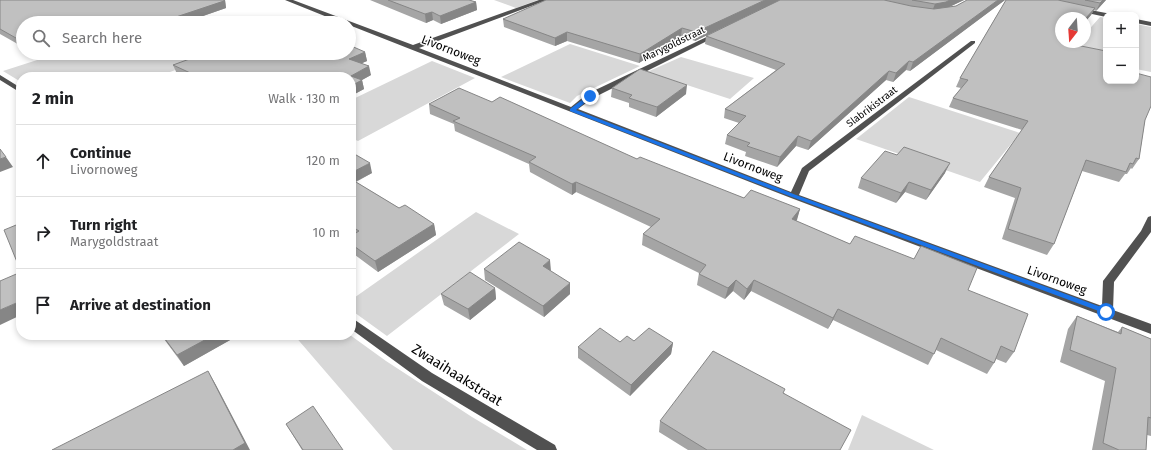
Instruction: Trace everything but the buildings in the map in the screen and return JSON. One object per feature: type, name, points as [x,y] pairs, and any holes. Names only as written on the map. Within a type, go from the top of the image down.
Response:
[{"type":"street","name":"Livornoweg","points":[[288,0],[330,16]]},
{"type":"street","points":[[412,48],[544,0]]},
{"type":"street","points":[[1075,9],[1103,14]]},
{"type":"street","points":[[1139,22],[1151,24]]},
{"type":"street","name":"Livornoweg","points":[[356,26],[794,196],[1151,329]]},
{"type":"street","name":"Marygoldstraat","points":[[572,110],[590,96],[724,31]]},
{"type":"street","name":"Slabrikistraat","points":[[794,196],[805,170],[972,42]]},
{"type":"street","points":[[0,77],[16,88]]},
{"type":"street","points":[[1106,312],[1109,281],[1146,232],[1151,219]]},
{"type":"street","name":"Zwaaihaakstraat","points":[[356,327],[427,377],[550,450]]},
{"type":"shaded area","points":[[494,0],[538,0],[516,8]]},
{"type":"shaded area","points":[[1100,17],[1103,18],[1103,61],[1067,54],[1072,48],[1091,48],[1091,27]]},
{"type":"shaded area","points":[[1139,25],[1151,27],[1151,72],[1139,70]]},
{"type":"shaded area","points":[[570,44],[640,66],[577,96],[570,103],[501,77]]},
{"type":"shaded area","points":[[681,57],[754,78],[730,99],[647,72]]},
{"type":"shaded area","points":[[37,60],[189,60],[195,63],[170,72],[16,72],[16,79],[3,71]]},
{"type":"shaded area","points":[[432,61],[475,78],[358,141],[356,140],[356,98]]},
{"type":"shaded area","points":[[909,97],[1020,133],[980,182],[856,139]]},
{"type":"shaded area","points":[[476,212],[519,234],[387,336],[356,314],[356,296]]},
{"type":"shaded area","points":[[356,339],[386,361],[472,417],[527,450],[393,450],[298,340]]},
{"type":"shaded area","points":[[862,415],[934,450],[848,450]]},
{"type":"route","points":[[590,96],[572,110],[794,196],[1106,312]]}]
